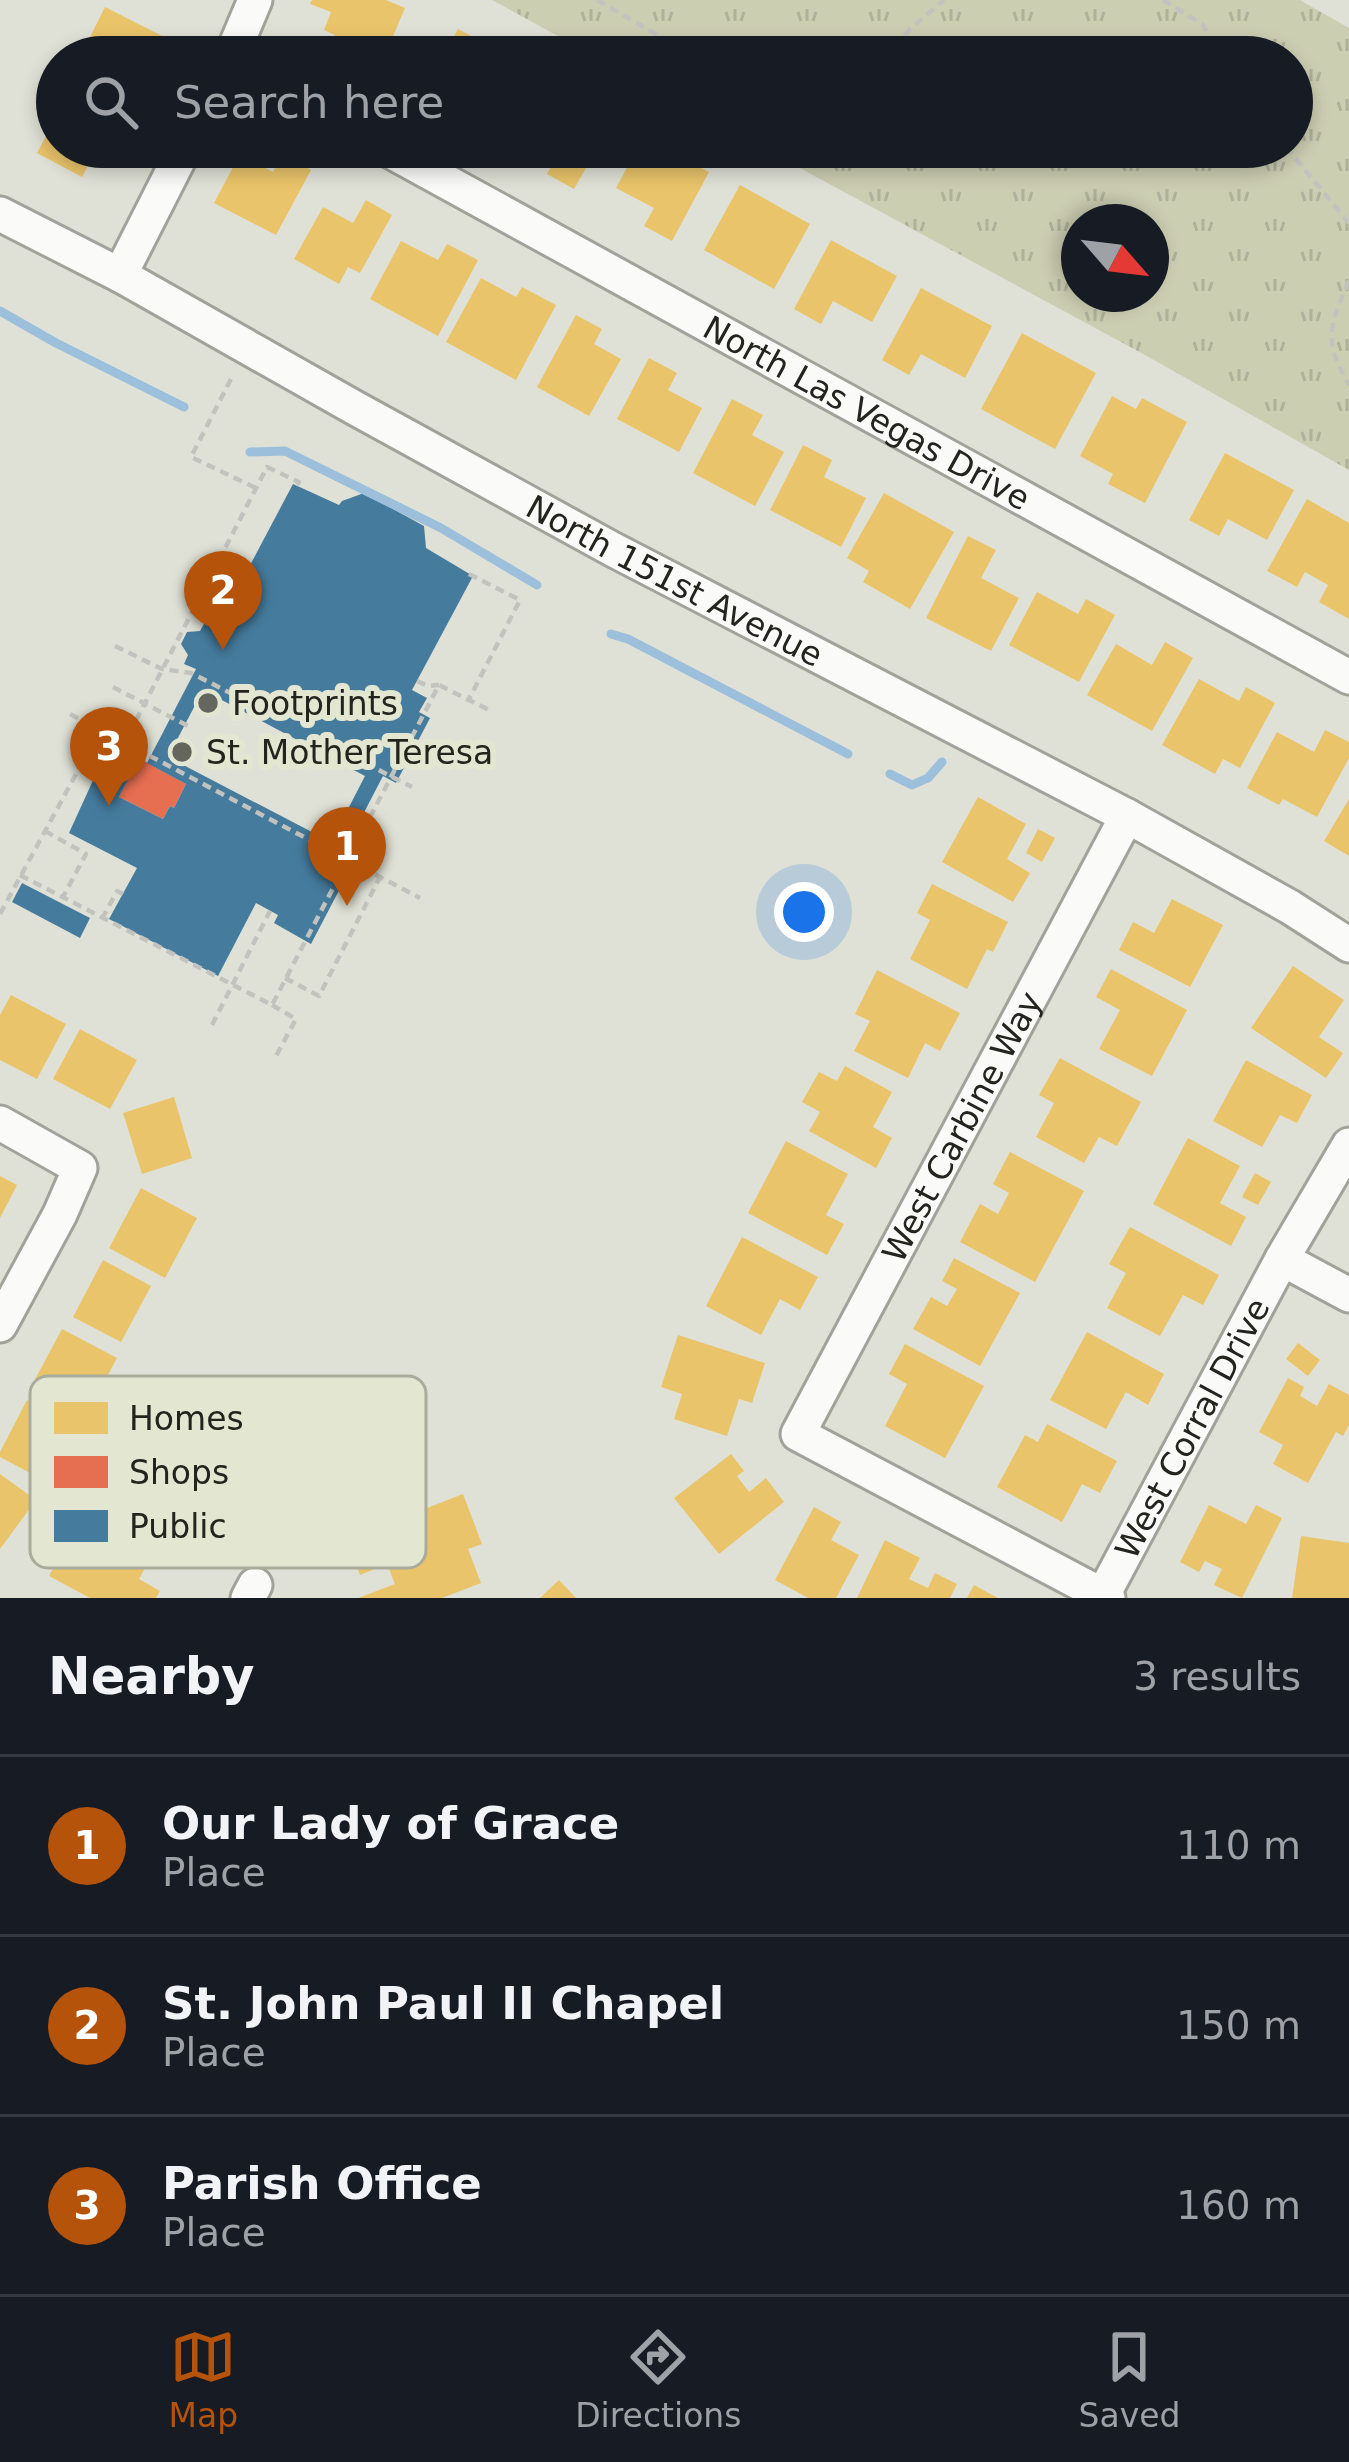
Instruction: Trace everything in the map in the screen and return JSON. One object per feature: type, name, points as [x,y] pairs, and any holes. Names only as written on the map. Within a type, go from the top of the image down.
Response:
[{"type":"street","points":[[240,36],[255,0]]},
{"type":"street","points":[[120,275],[174,168]]},
{"type":"street","name":"North Las Vegas Drive","points":[[421,168],[1349,677]]},
{"type":"street","name":"North 151st Avenue","points":[[0,214],[120,275],[612,549],[1127,817],[1349,945]]},
{"type":"street","name":"West Carbine Way","points":[[1106,1597],[798,1435],[1127,817]]},
{"type":"street","points":[[0,1123],[80,1168],[0,1325]]},
{"type":"street","name":"West Corral Drive","points":[[1106,1597],[1282,1259],[1349,1144]]},
{"type":"street","name":"West Corral Drive","points":[[1282,1259],[1349,1294]]},
{"type":"path","points":[[597,0],[659,36]]},
{"type":"path","points":[[904,36],[944,0]]},
{"type":"path","points":[[1163,0],[1204,25],[1209,36]]},
{"type":"path","points":[[1303,168],[1349,223]]},
{"type":"path","points":[[1349,281],[1330,333],[1334,356],[1349,385]]},
{"type":"path","points":[[231,379],[191,457],[256,488]]},
{"type":"path","points":[[130,748],[130,732],[267,466],[298,482],[296,486]]},
{"type":"path","points":[[469,574],[520,600],[469,700]]},
{"type":"path","points":[[199,600],[227,614],[229,610]]},
{"type":"path","points":[[115,646],[162,669],[190,673],[254,705]]},
{"type":"path","points":[[417,681],[440,685],[491,711]]},
{"type":"path","points":[[272,1006],[333,881],[349,860],[440,685]]},
{"type":"path","points":[[113,687],[190,727]]},
{"type":"path","points":[[70,714],[235,805],[421,898]]},
{"type":"path","points":[[0,914],[100,730]]},
{"type":"path","points":[[312,736],[412,787]]},
{"type":"path","points":[[343,809],[368,822]]},
{"type":"path","points":[[44,831],[86,854],[63,898]]},
{"type":"path","points":[[20,875],[296,1019],[275,1058]]},
{"type":"path","points":[[285,979],[319,995],[380,877]]},
{"type":"path","points":[[103,919],[117,891],[123,894]]},
{"type":"path","points":[[212,1025],[270,911]]},
{"type":"green space","points":[[492,0],[1300,0],[1349,28],[1349,470],[1066,312],[1169,312],[1169,204],[1061,204],[1061,310],[800,168],[1313,168],[1313,36],[558,36]]},
{"type":"building: Homes","points":[[312,0],[386,0],[405,8],[393,36],[335,36],[324,30],[331,12],[310,4]]},
{"type":"building: Homes","points":[[105,7],[162,36],[90,36]]},
{"type":"building: Homes","points":[[65,168],[87,168],[82,177]]},
{"type":"building: Homes","points":[[233,168],[311,170],[276,235],[214,203]]},
{"type":"building: Homes","points":[[550,168],[586,168],[574,189],[547,174]]},
{"type":"building: Homes","points":[[627,168],[701,168],[709,172],[672,241],[644,226],[654,208],[616,188]]},
{"type":"building: Homes","points":[[740,185],[810,224],[774,289],[704,250]]},
{"type":"building: Homes","points":[[366,200],[392,215],[360,273],[348,267],[339,284],[294,259],[323,207],[353,223]]},
{"type":"building: Homes","points":[[831,240],[897,276],[872,322],[833,301],[821,324],[794,309]]},
{"type":"building: Homes","points":[[401,241],[438,260],[447,244],[478,260],[438,336],[370,299]]},
{"type":"building: Homes","points":[[481,278],[516,297],[522,287],[556,305],[516,380],[446,342]]},
{"type":"building: Homes","points":[[921,288],[992,326],[965,378],[921,354],[909,375],[882,360]]},
{"type":"building: Homes","points":[[576,315],[602,329],[594,344],[621,359],[589,416],[537,387]]},
{"type":"building: Homes","points":[[1022,333],[1096,373],[1055,449],[981,409]]},
{"type":"building: Homes","points":[[649,358],[677,373],[668,390],[702,408],[679,452],[617,419]]},
{"type":"building: Homes","points":[[1112,396],[1136,409],[1142,398],[1187,422],[1145,503],[1108,484],[1113,474],[1080,456]]},
{"type":"building: Homes","points":[[732,399],[763,415],[752,435],[784,452],[755,506],[693,473]]},
{"type":"building: Homes","points":[[803,445],[832,460],[824,477],[866,498],[841,547],[770,510]]},
{"type":"building: Homes","points":[[1225,453],[1294,490],[1267,540],[1228,519],[1219,536],[1189,520]]},
{"type":"building: Homes","points":[[884,493],[954,532],[910,609],[863,582],[869,571],[847,558]]},
{"type":"building: Homes","points":[[1307,499],[1349,523],[1349,619],[1319,602],[1328,585],[1305,572],[1297,587],[1267,571]]},
{"type":"building: Homes","points":[[968,536],[996,550],[981,578],[1019,598],[991,651],[926,618]]},
{"type":"building: Homes","points":[[1037,592],[1078,614],[1086,599],[1115,615],[1079,682],[1009,645]]},
{"type":"building: Homes","points":[[1165,642],[1193,658],[1152,731],[1087,695],[1116,644],[1152,665]]},
{"type":"building: Homes","points":[[1199,679],[1239,701],[1246,687],[1275,703],[1240,768],[1223,759],[1215,774],[1162,745]]},
{"type":"building: Homes","points":[[1325,730],[1349,742],[1349,758],[1317,817],[1283,799],[1279,805],[1247,788],[1277,732],[1314,752]]},
{"type":"building: Homes","points":[[978,797],[1026,824],[1007,859],[1030,873],[1013,902],[942,862]]},
{"type":"building: Homes","points":[[1349,799],[1349,856],[1324,841]]},
{"type":"building: Homes","points":[[1038,829],[1055,838],[1042,862],[1026,853]]},
{"type":"building: Homes","points":[[932,884],[1008,922],[993,952],[987,949],[967,989],[910,959],[930,920],[917,913]]},
{"type":"building: Homes","points":[[1172,899],[1223,925],[1190,987],[1119,950],[1133,922],[1154,933]]},
{"type":"building: Homes","points":[[1293,966],[1344,1000],[1319,1037],[1343,1053],[1326,1078],[1251,1028]]},
{"type":"building: Homes","points":[[1111,969],[1187,1010],[1152,1076],[1099,1049],[1120,1010],[1096,997]]},
{"type":"building: Homes","points":[[877,970],[960,1013],[940,1051],[925,1043],[908,1078],[854,1051],[870,1021],[855,1014]]},
{"type":"building: Homes","points":[[11,995],[66,1024],[37,1079],[0,1060],[0,1015]]},
{"type":"building: Homes","points":[[80,1029],[137,1060],[110,1109],[53,1079]]},
{"type":"building: Homes","points":[[1060,1058],[1141,1102],[1117,1146],[1099,1137],[1084,1163],[1036,1137],[1054,1103],[1039,1095]]},
{"type":"building: Homes","points":[[1246,1060],[1312,1095],[1297,1123],[1280,1115],[1262,1147],[1213,1121]]},
{"type":"building: Homes","points":[[845,1066],[892,1092],[873,1127],[892,1138],[876,1168],[809,1131],[820,1112],[802,1102],[819,1072],[837,1081]]},
{"type":"building: Homes","points":[[174,1097],[192,1158],[142,1174],[123,1113]]},
{"type":"building: Homes","points":[[1188,1138],[1240,1166],[1220,1203],[1246,1217],[1231,1246],[1153,1204]]},
{"type":"building: Homes","points":[[786,1141],[848,1174],[826,1215],[844,1224],[827,1255],[748,1213]]},
{"type":"building: Homes","points":[[1010,1152],[1084,1191],[1035,1282],[960,1242],[980,1204],[998,1214],[1009,1193],[993,1184]]},
{"type":"building: Homes","points":[[1255,1173],[1271,1182],[1258,1205],[1242,1197]]},
{"type":"building: Homes","points":[[0,1176],[17,1185],[0,1218]]},
{"type":"building: Homes","points":[[141,1188],[197,1218],[165,1278],[109,1248]]},
{"type":"building: Homes","points":[[1130,1227],[1219,1275],[1203,1305],[1183,1295],[1160,1336],[1107,1308],[1126,1273],[1109,1264]]},
{"type":"building: Homes","points":[[742,1237],[818,1277],[800,1310],[780,1299],[761,1335],[706,1306]]},
{"type":"building: Homes","points":[[954,1258],[1020,1293],[980,1366],[913,1329],[931,1297],[947,1306],[957,1289],[942,1281]]},
{"type":"building: Homes","points":[[103,1260],[151,1286],[121,1342],[73,1317]]},
{"type":"building: Homes","points":[[62,1329],[117,1358],[107,1376],[37,1376]]},
{"type":"building: Homes","points":[[1087,1332],[1164,1374],[1148,1405],[1126,1392],[1106,1429],[1050,1400]]},
{"type":"building: Homes","points":[[678,1335],[765,1363],[752,1403],[739,1399],[727,1436],[674,1419],[682,1394],[661,1387]]},
{"type":"building: Homes","points":[[1298,1343],[1320,1360],[1308,1376],[1286,1359]]},
{"type":"building: Homes","points":[[905,1344],[984,1386],[945,1458],[885,1426],[907,1384],[889,1374]]},
{"type":"building: Homes","points":[[1288,1378],[1304,1387],[1300,1396],[1317,1406],[1329,1384],[1349,1395],[1349,1425],[1343,1436],[1336,1432],[1308,1483],[1273,1464],[1283,1445],[1259,1432]]},
{"type":"building: Homes","points":[[30,1402],[30,1473],[0,1457]]},
{"type":"building: Homes","points":[[1047,1424],[1117,1461],[1100,1493],[1082,1484],[1062,1522],[997,1487],[1025,1435],[1038,1442]]},
{"type":"building: Homes","points":[[731,1454],[744,1471],[737,1476],[749,1492],[766,1478],[784,1502],[719,1554],[674,1498]]},
{"type":"building: Homes","points":[[0,1474],[30,1496],[30,1508],[0,1549]]},
{"type":"building: Homes","points":[[463,1494],[482,1544],[468,1549],[481,1583],[442,1598],[358,1598],[395,1584],[389,1568],[426,1568],[426,1508]]},
{"type":"building: Homes","points":[[1209,1505],[1246,1524],[1256,1505],[1282,1518],[1242,1598],[1214,1585],[1222,1569],[1205,1561],[1199,1572],[1180,1562]]},
{"type":"building: Homes","points":[[814,1507],[841,1522],[831,1540],[859,1555],[836,1598],[808,1598],[775,1580]]},
{"type":"building: Homes","points":[[1301,1536],[1349,1543],[1349,1598],[1292,1598]]},
{"type":"building: Homes","points":[[885,1540],[920,1558],[909,1579],[928,1588],[935,1573],[957,1584],[950,1598],[857,1598]]},
{"type":"building: Homes","points":[[53,1568],[145,1568],[139,1579],[160,1591],[156,1598],[90,1598],[49,1576]]},
{"type":"building: Homes","points":[[559,1580],[576,1598],[540,1598]]},
{"type":"building: Homes","points":[[974,1585],[998,1598],[967,1598]]},
{"type":"building: Shops","points":[[139,758],[186,784],[163,819],[119,797]]},
{"type":"building: Public","points":[[293,484],[339,505],[364,493],[424,526],[426,548],[473,576],[412,690],[427,698],[419,712],[430,718],[396,783],[383,776],[345,849],[357,856],[311,944],[274,923],[278,915],[256,903],[218,976],[109,919],[137,868],[69,833],[117,742],[141,755],[119,797],[163,819],[170,806],[174,808],[186,784],[147,763],[196,669],[184,664],[188,655],[181,644],[187,632],[200,631],[209,615],[225,624],[232,612],[227,609]],"holes":[[[203,690],[365,776],[331,842],[168,757]]]},
{"type":"building: Public","points":[[22,883],[90,918],[80,938],[12,902]]},
{"type":"waterway","points":[[0,311],[184,407]]},
{"type":"waterway","points":[[250,452],[285,451],[441,528],[537,585]]},
{"type":"waterway","points":[[611,634],[848,754]]},
{"type":"waterway","points":[[890,774],[912,785],[928,778],[942,762]]},
{"type":"place","name":"St. John Paul II Chapel","points":[[223,650]]},
{"type":"place","name":"Footprints","points":[[208,703]]},
{"type":"place","name":"St. Mother Teresa","points":[[182,752]]},
{"type":"place","name":"Parish Office","points":[[109,806]]},
{"type":"place","name":"Our Lady of Grace","points":[[347,906]]}]
